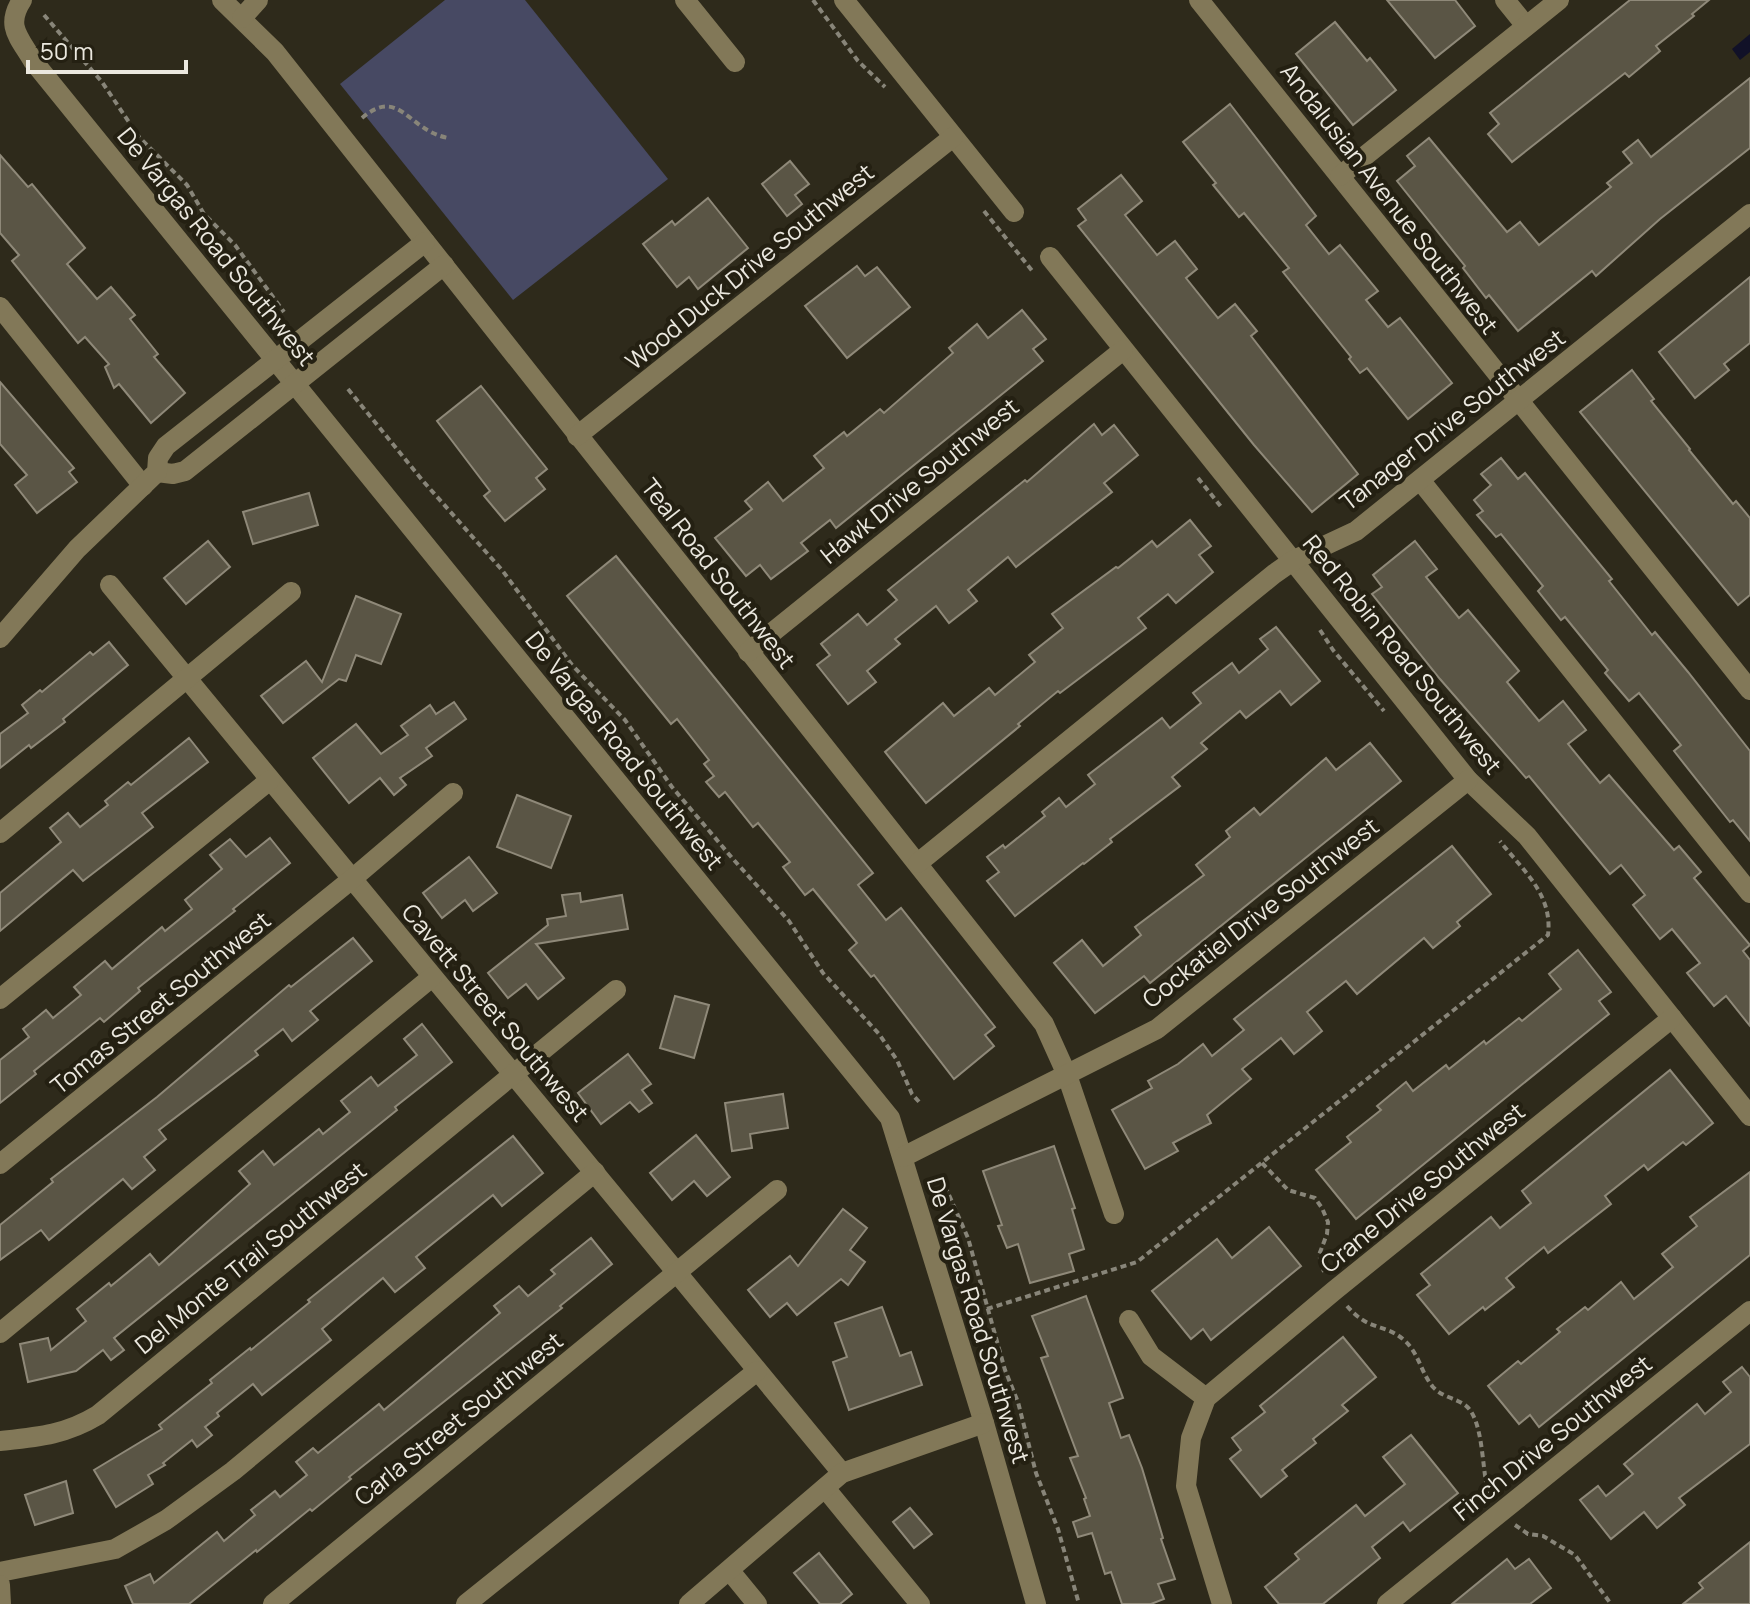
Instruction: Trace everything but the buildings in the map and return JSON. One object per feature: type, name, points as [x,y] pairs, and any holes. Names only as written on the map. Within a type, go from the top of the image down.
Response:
[{"type":"street","name":"Teal Road Southwest","points":[[222,0],[275,52],[1044,1024],[1067,1075],[1114,1214]]},
{"type":"street","points":[[242,18],[258,0]]},
{"type":"street","points":[[685,0],[735,62]]},
{"type":"street","points":[[844,0],[1014,212]]},
{"type":"street","name":"Andalusian Avenue Southwest","points":[[1199,0],[1750,690]]},
{"type":"street","points":[[1505,0],[1526,26]]},
{"type":"street","points":[[1340,176],[1559,0]]},
{"type":"street","name":"De Vargas Road Southwest","points":[[17,7],[13,27],[33,61],[890,1118],[1036,1604]]},
{"type":"street","name":"Wood Duck Drive Southwest","points":[[577,436],[953,137]]},
{"type":"street","name":"Tanager Drive Southwest","points":[[918,863],[1274,574],[1294,560],[1356,531],[1750,214]]},
{"type":"street","points":[[0,638],[77,549],[150,479],[166,446],[425,242]]},
{"type":"street","name":"Red Robin Road Southwest","points":[[1050,257],[1468,780],[1527,836],[1750,1116]]},
{"type":"street","points":[[150,479],[185,471],[444,265]]},
{"type":"street","points":[[0,307],[150,479]]},
{"type":"street","name":"Hawk Drive Southwest","points":[[748,652],[1123,350]]},
{"type":"street","points":[[1420,480],[1750,893]]},
{"type":"street","name":"Cavett Street Southwest","points":[[110,585],[842,1473]]},
{"type":"street","points":[[0,833],[291,592]]},
{"type":"street","points":[[0,999],[270,780]]},
{"type":"street","name":"Cockatiel Drive Southwest","points":[[903,1157],[1157,1029],[1468,780]]},
{"type":"street","name":"Tomas Street Southwest","points":[[0,1164],[352,879],[453,793]]},
{"type":"street","points":[[0,1333],[432,977]]},
{"type":"street","name":"Del Monte Trail Southwest","points":[[0,1441],[47,1436],[74,1429],[98,1415],[616,990]]},
{"type":"street","name":"Crane Drive Southwest","points":[[1206,1398],[1672,1018]]},
{"type":"street","points":[[0,1572],[115,1549],[166,1520],[233,1471],[595,1172]]},
{"type":"street","name":"Carla Street Southwest","points":[[273,1604],[777,1190]]},
{"type":"street","name":"Finch Drive Southwest","points":[[1387,1604],[1750,1311]]},
{"type":"street","points":[[1129,1320],[1151,1356],[1206,1398],[1194,1424],[1186,1486],[1222,1604]]},
{"type":"street","points":[[466,1604],[757,1371]]},
{"type":"street","points":[[689,1604],[842,1473],[984,1423]]},
{"type":"street","points":[[825,1488],[920,1604]]},
{"type":"street","points":[[730,1571],[757,1604]]},
{"type":"street","points":[[0,1585],[1,1604]]},
{"type":"path","points":[[813,0],[858,61],[889,91]]},
{"type":"path","points":[[44,15],[102,82],[139,137],[187,185],[204,214],[235,245],[284,312]]},
{"type":"path","points":[[362,118],[372,109],[393,106],[419,127],[448,138]]},
{"type":"path","points":[[981,205],[1038,277]]},
{"type":"path","points":[[348,389],[423,481],[502,570],[572,665],[625,720],[672,787],[789,921],[823,973],[879,1034],[897,1060],[912,1094],[921,1104]]},
{"type":"path","points":[[987,1309],[1137,1262],[1548,935],[1550,918],[1542,894],[1492,830]]},
{"type":"path","points":[[1262,1163],[1288,1190],[1315,1198],[1322,1208],[1328,1222],[1319,1255],[1327,1281]]},
{"type":"path","points":[[945,1186],[968,1238],[1005,1370],[1018,1402],[1036,1473],[1058,1529],[1079,1604]]},
{"type":"path","points":[[1343,1301],[1363,1322],[1402,1338],[1413,1350],[1433,1387],[1468,1407],[1477,1427],[1487,1487],[1494,1501]]},
{"type":"path","points":[[1510,1521],[1518,1529],[1543,1536],[1575,1555],[1611,1604]]},
{"type":"shaded area","points":[[445,0],[525,0],[668,179],[513,300],[340,84]]},
{"type":"shaded area","points":[[1750,34],[1750,52],[1740,60],[1732,49]]}]
